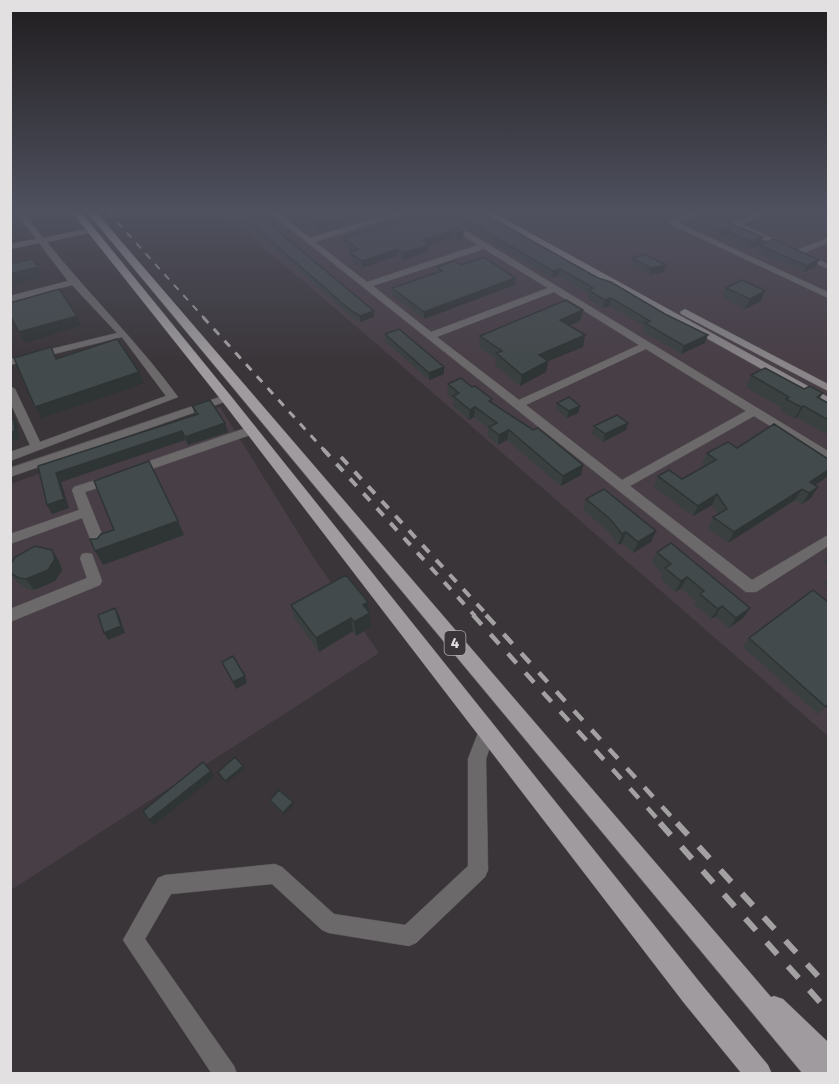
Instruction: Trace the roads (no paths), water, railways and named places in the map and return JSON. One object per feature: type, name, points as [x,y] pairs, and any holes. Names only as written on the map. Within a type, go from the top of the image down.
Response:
[{"type":"main road","name":"4","points":[[122,263],[487,731],[759,1074]]},
{"type":"main road","name":"4","points":[[126,263],[820,1074]]},
{"type":"main road","points":[[735,974],[804,1034],[828,1059]]},
{"type":"street","points":[[10,457],[173,397],[124,334],[57,263]]},
{"type":"street","points":[[335,263],[751,588],[828,540]]},
{"type":"street","points":[[365,286],[435,263]]},
{"type":"street","points":[[511,263],[828,456]]},
{"type":"street","points":[[576,263],[828,402]]},
{"type":"street","points":[[596,263],[828,388]]},
{"type":"street","points":[[760,263],[827,293]]},
{"type":"street","points":[[10,299],[74,282]]},
{"type":"street","points":[[430,336],[554,289]]},
{"type":"street","points":[[10,362],[124,334]]},
{"type":"street","points":[[518,405],[646,345]]},
{"type":"street","points":[[11,392],[37,447]]},
{"type":"street","points":[[10,473],[226,398]]},
{"type":"street","points":[[621,486],[755,411]]},
{"type":"street","points":[[100,547],[78,490],[252,430]]},
{"type":"street","points":[[10,539],[86,512]]},
{"type":"street","points":[[10,616],[95,581],[87,558]]},
{"type":"street","points":[[226,1074],[133,940],[165,885],[274,874],[329,923],[409,936],[478,870],[477,759],[487,731]]},
{"type":"railway","points":[[154,263],[205,319]]},
{"type":"railway","points":[[203,317],[325,451]]},
{"type":"railway","points":[[323,449],[475,616]]},
{"type":"railway","points":[[341,457],[488,616]]},
{"type":"railway","points":[[473,615],[662,824]]},
{"type":"railway","points":[[486,615],[678,824]]},
{"type":"railway","points":[[660,823],[828,1011]]},
{"type":"railway","points":[[677,823],[828,987]]}]
